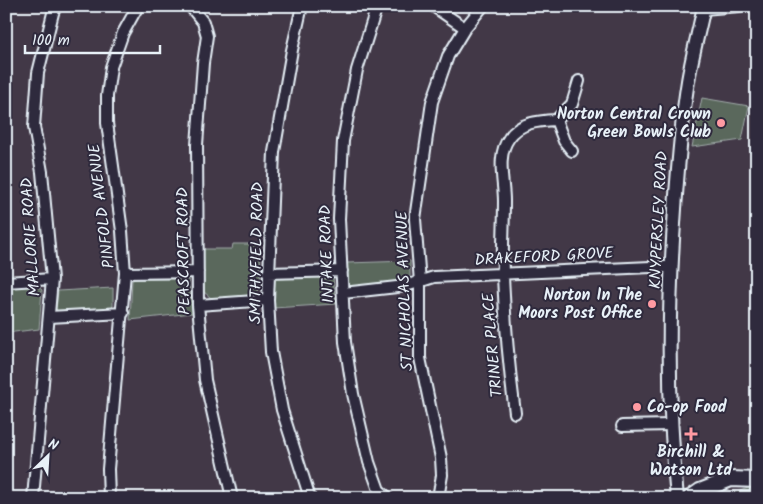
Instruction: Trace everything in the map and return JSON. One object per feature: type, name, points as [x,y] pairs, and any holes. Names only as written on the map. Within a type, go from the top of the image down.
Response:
[{"type":"main road","points":[[690,498],[700,491],[731,479],[757,480]]},
{"type":"street","name":"MALLORIE ROAD","points":[[33,498],[52,279],[42,172],[34,127],[38,73],[56,6]]},
{"type":"street","name":"PINFOLD AVENUE","points":[[109,498],[108,469],[125,273],[122,231],[107,124],[107,96],[111,67],[122,33],[138,6]]},
{"type":"street","name":"PEASCROFT ROAD","points":[[190,6],[203,22],[207,36],[203,62],[197,145],[198,305],[206,380],[232,498]]},
{"type":"street","name":"SMITHYFIELD ROAD","points":[[302,6],[292,50],[274,152],[268,300],[271,352],[282,410],[310,498]]},
{"type":"street","name":"INTAKE ROAD","points":[[377,6],[357,70],[343,141],[339,219],[345,342],[353,394],[369,462],[379,490],[388,498]]},
{"type":"street","points":[[434,6],[465,28]]},
{"type":"street","name":"ST NICHOLAS AVENUE","points":[[438,498],[442,475],[441,458],[420,358],[420,282],[415,219],[432,102],[448,56],[465,28],[483,6]]},
{"type":"street","points":[[704,8],[739,6]]},
{"type":"street","name":"KNYPERSLEY ROAD","points":[[677,498],[671,425],[671,268],[679,149],[688,81],[704,8]]},
{"type":"street","points":[[572,151],[564,141],[556,120],[572,104],[578,81]]},
{"type":"street","name":"TRINER PLACE","points":[[514,413],[506,343],[503,274],[504,199],[501,160],[508,139],[520,127],[536,121],[556,120]]},
{"type":"street","name":"DRAKEFORD GROVE","points":[[343,293],[406,286],[434,277],[651,267],[671,268]]},
{"type":"street","points":[[268,273],[342,271]]},
{"type":"street","points":[[125,273],[198,272]]},
{"type":"street","points":[[6,282],[52,279]]},
{"type":"street","points":[[198,305],[268,300]]},
{"type":"street","points":[[49,317],[123,313]]},
{"type":"street","points":[[622,426],[671,425]]},
{"type":"green space","name":"Norton Central Crown Green Bowls Club","points":[[702,98],[749,106],[742,140],[692,147]]},
{"type":"green space","points":[[233,244],[260,244],[261,288],[257,292],[245,296],[211,298],[203,291],[202,249],[232,249]]},
{"type":"green space","points":[[410,261],[410,277],[407,282],[367,287],[348,284],[347,263]]},
{"type":"green space","points":[[329,275],[333,277],[336,304],[273,308],[272,281],[275,277]]},
{"type":"green space","points":[[186,279],[189,281],[192,313],[130,320],[132,280]]},
{"type":"green space","points":[[37,286],[42,290],[39,329],[6,333],[6,287]]},
{"type":"green space","points":[[113,288],[113,306],[110,309],[63,313],[56,310],[58,291]]},
{"type":"green space","points":[[757,486],[757,498],[720,498]]},
{"type":"place","name":"Norton Central Crown Green Bowls Club","points":[[721,123]]},
{"type":"place","name":"Norton In The Moors Post Office","points":[[652,304]]},
{"type":"place","name":"Co-op Food","points":[[637,407]]},
{"type":"place","name":"Birchill & Watson Ltd","points":[[691,434]]}]
